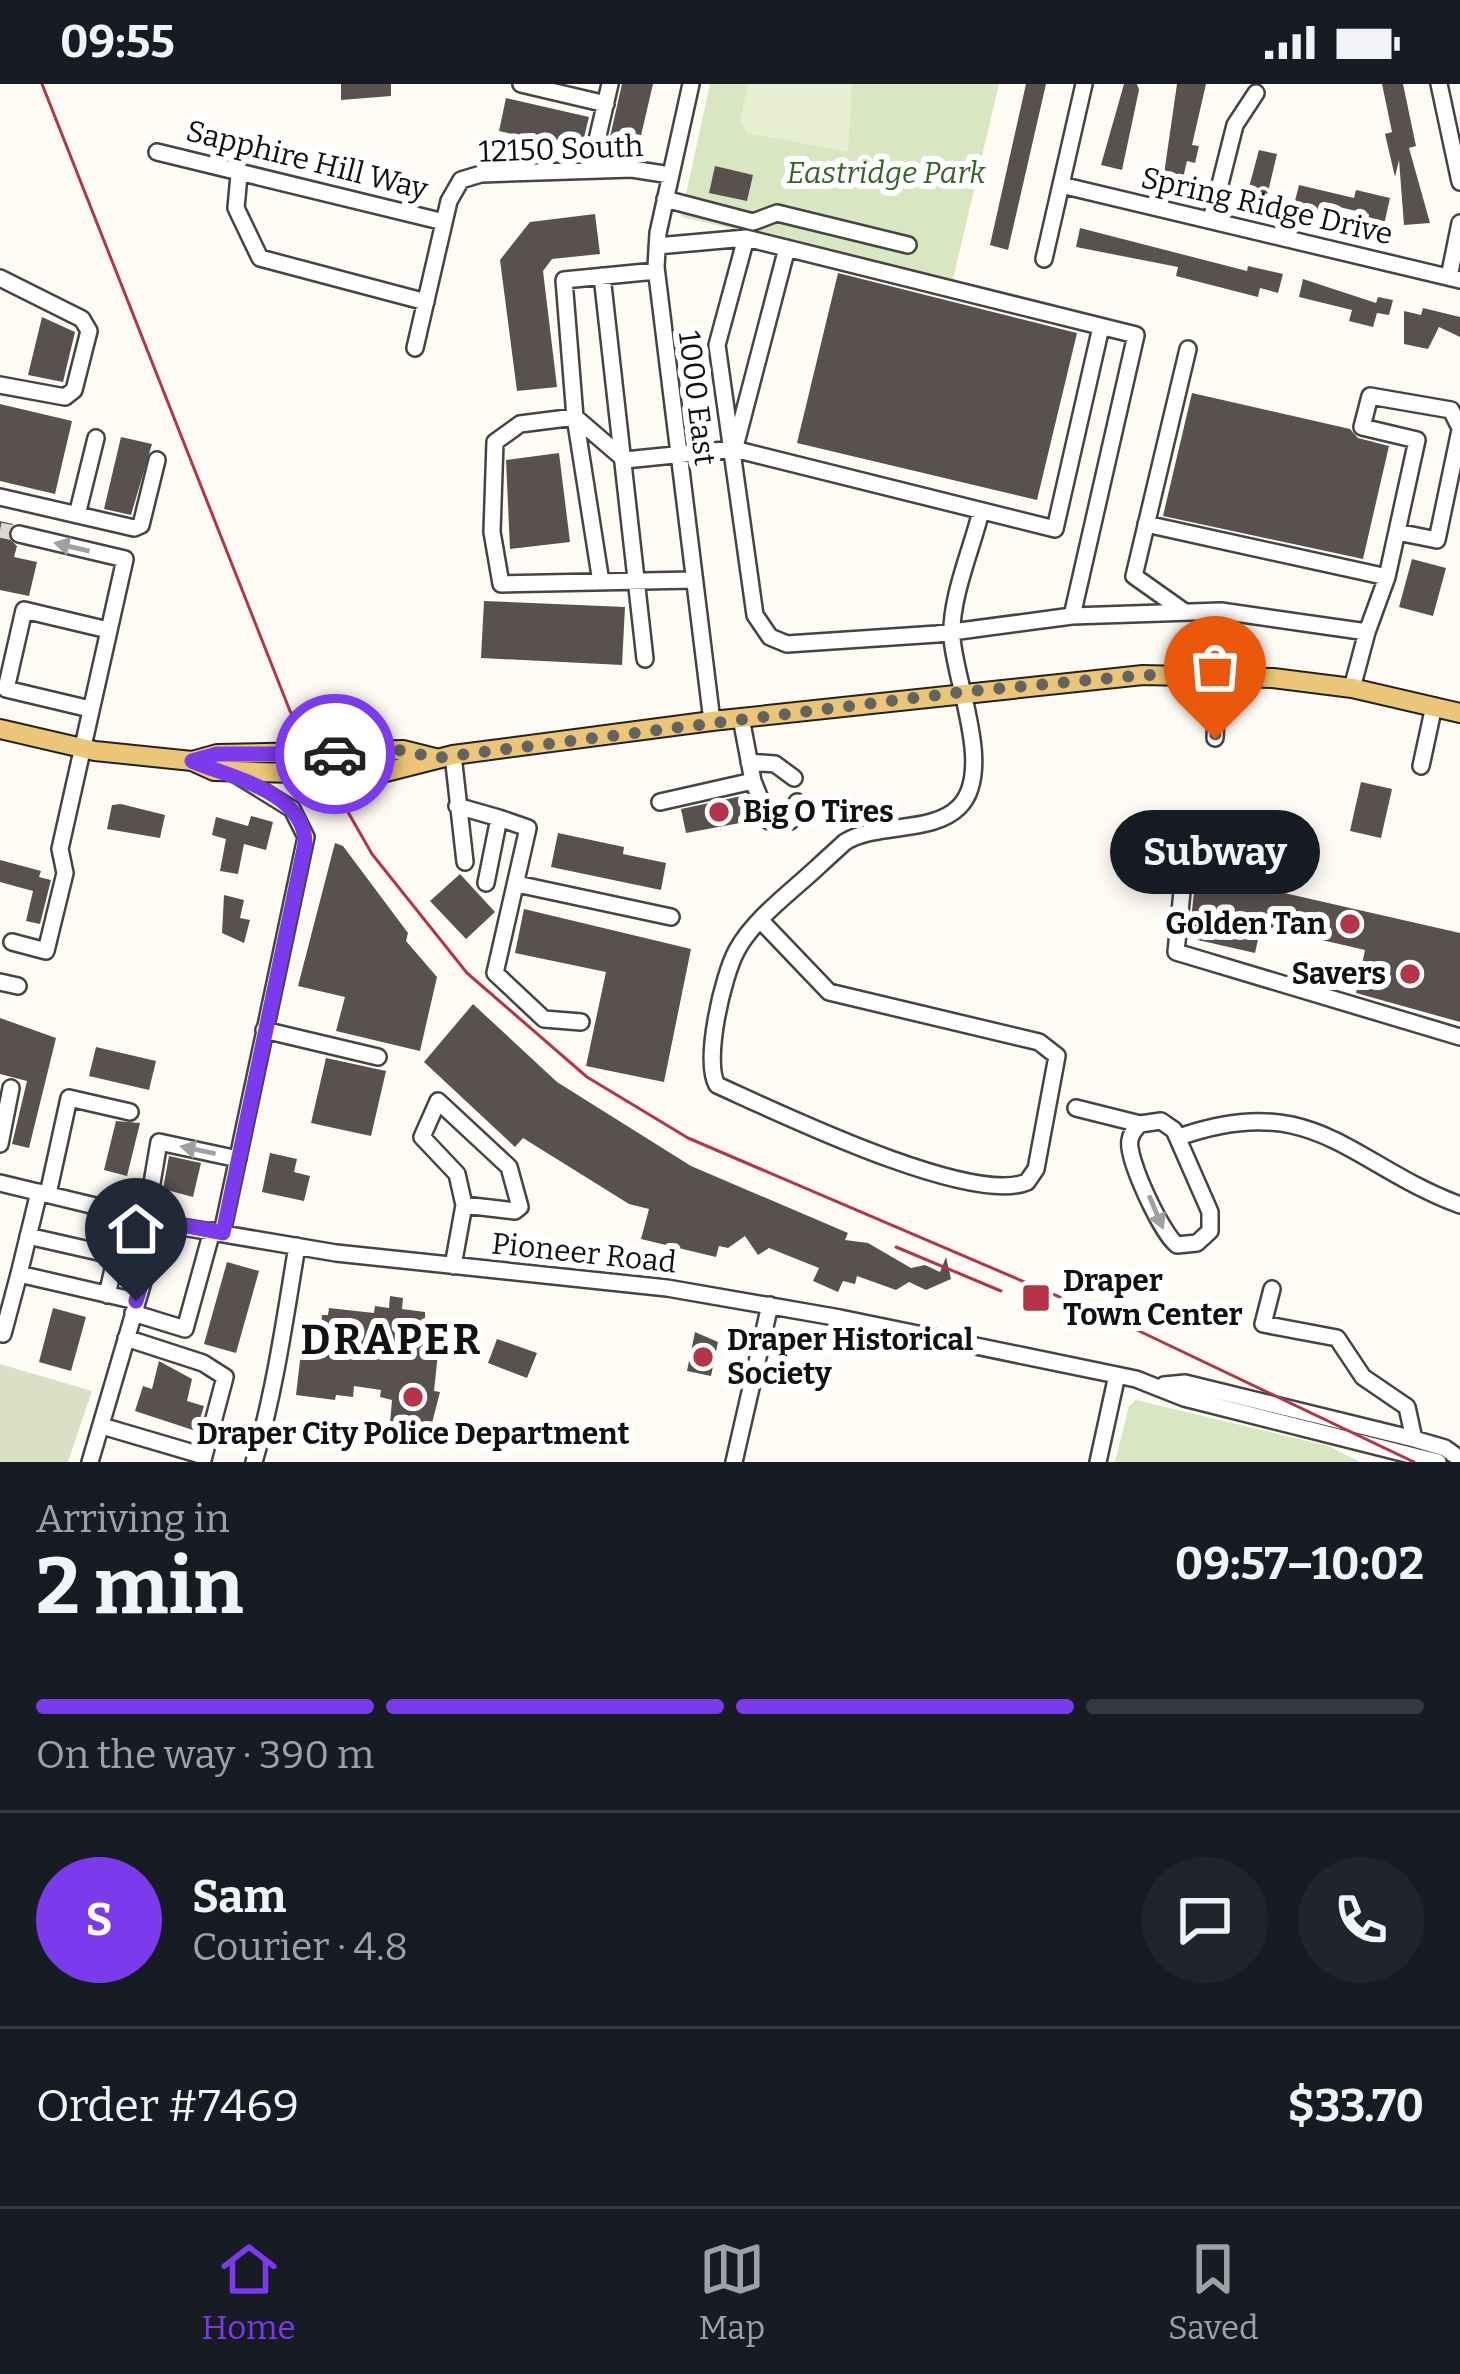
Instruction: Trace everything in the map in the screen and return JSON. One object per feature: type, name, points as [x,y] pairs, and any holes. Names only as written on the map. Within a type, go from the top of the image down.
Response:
[{"type":"main road","points":[[0,729],[81,748],[192,761],[232,772],[374,775],[401,772],[444,756],[712,721],[1143,675],[1220,675],[1352,688],[1460,712]]},
{"type":"main road","points":[[192,761],[217,754],[403,750],[444,756]]},
{"type":"street","points":[[521,84],[606,104]]},
{"type":"street","points":[[590,170],[610,84]]},
{"type":"street","name":"1000 East","points":[[691,84],[665,199],[656,271],[712,721]]},
{"type":"street","points":[[1044,259],[1084,84]]},
{"type":"street","points":[[1439,84],[1460,182]]},
{"type":"street","points":[[1211,220],[1235,125],[1256,93]]},
{"type":"street","name":"Sapphire Hill Way","points":[[157,152],[444,222]]},
{"type":"street","name":"12150 South","points":[[444,222],[456,185],[481,174],[590,170],[670,175]]},
{"type":"street","points":[[239,175],[234,200],[260,258],[426,302]]},
{"type":"street","name":"Spring Ridge Drive","points":[[1061,185],[1455,278]]},
{"type":"street","points":[[665,199],[752,222],[777,213],[908,244]]},
{"type":"street","points":[[415,348],[444,222]]},
{"type":"street","points":[[1455,278],[1460,223]]},
{"type":"street","points":[[657,246],[746,238],[1136,335],[1072,616]]},
{"type":"street","points":[[746,238],[717,345],[755,615],[770,637],[787,644],[1182,610],[1221,610],[1367,632]]},
{"type":"street","points":[[734,449],[787,248]]},
{"type":"street","points":[[601,582],[575,417],[564,280],[656,271]]},
{"type":"street","points":[[602,276],[645,659]]},
{"type":"street","points":[[0,279],[82,319],[89,331],[74,390],[65,398],[0,385]]},
{"type":"street","points":[[693,580],[501,584],[492,532],[495,442],[520,424],[575,417],[626,460],[734,449],[1055,530],[1101,327]]},
{"type":"street","points":[[1182,610],[1134,576],[1189,349]]},
{"type":"street","points":[[1352,688],[1387,577],[1417,440],[1362,427],[1370,396],[1450,410],[1460,429],[1438,540],[1397,532]]},
{"type":"street","points":[[77,515],[96,439]]},
{"type":"street","points":[[0,497],[141,525],[158,460]]},
{"type":"street","points":[[762,922],[829,992],[1039,1042],[1057,1056],[1036,1169],[1027,1182],[1003,1186],[874,1157],[716,1085],[709,1061],[736,950],[762,922],[856,836],[936,819],[959,807],[973,765],[952,632],[981,511]]},
{"type":"street","points":[[1147,524],[1387,577]]},
{"type":"street","points":[[12,942],[46,951],[65,873],[60,848],[125,559],[19,534]]},
{"type":"street","points":[[90,709],[6,689],[24,610],[108,630]]},
{"type":"street","points":[[1215,739],[1221,610]]},
{"type":"street","points":[[1421,766],[1434,706]]},
{"type":"street","points":[[741,718],[753,782],[769,821],[790,820],[796,802]]},
{"type":"street","points":[[444,756],[458,806],[465,862]]},
{"type":"street","points":[[749,762],[775,764],[794,778]]},
{"type":"street","points":[[19,1274],[107,1295],[185,1329],[238,1159],[304,830],[292,809],[232,772]]},
{"type":"street","points":[[660,802],[753,782]]},
{"type":"street","points":[[458,806],[528,828],[494,973],[544,1019],[580,1022]]},
{"type":"street","points":[[486,883],[499,818]]},
{"type":"street","points":[[1187,841],[1176,952],[1460,1037]]},
{"type":"street","points":[[517,884],[671,917]]},
{"type":"street","points":[[0,982],[18,986]]},
{"type":"street","points":[[264,1030],[378,1057]]},
{"type":"street","points":[[0,1144],[11,1088]]},
{"type":"street","points":[[3,1334],[7,1293],[19,1274],[69,1098],[130,1112]]},
{"type":"street","points":[[453,1265],[464,1205],[457,1174],[422,1137],[437,1101],[509,1167],[520,1207],[515,1211],[464,1205]]},
{"type":"street","points":[[1076,1108],[1140,1124],[1161,1121],[1179,1137],[1212,1222],[1204,1238],[1186,1246],[1163,1231],[1131,1153],[1131,1135],[1140,1124]]},
{"type":"street","points":[[1179,1137],[1224,1125],[1295,1126],[1346,1142],[1415,1185],[1460,1204]]},
{"type":"street","points":[[90,1462],[135,1307],[153,1220],[159,1142],[238,1159]]},
{"type":"street","name":"Pioneer Road","points":[[0,1183],[153,1220],[297,1246],[770,1305],[1118,1375],[1161,1385],[1184,1398],[1441,1462],[1460,1459]]},
{"type":"street","points":[[28,1237],[116,1256],[107,1295]]},
{"type":"street","points":[[254,1462],[275,1389],[281,1320],[297,1246]]},
{"type":"street","points":[[1272,1289],[1263,1324],[1337,1338],[1363,1377],[1406,1408],[1414,1439]]},
{"type":"street","points":[[734,1462],[770,1305]]},
{"type":"street","points":[[102,1426],[204,1459],[225,1377],[203,1363],[126,1338]]},
{"type":"street","points":[[1098,1462],[1118,1375]]},
{"type":"street","name":"Pioneer Road","points":[[1161,1385],[1185,1383],[1414,1439],[1445,1448],[1460,1459]]},
{"type":"green space","name":"Eastridge Park","points":[[710,84],[999,84],[953,279],[681,217]]},
{"type":"green space","points":[[748,84],[852,84],[848,152],[747,133],[740,122]]},
{"type":"green space","points":[[0,1364],[92,1391],[68,1462],[0,1462]]},
{"type":"green space","points":[[1136,1400],[1328,1446],[1360,1462],[1115,1462],[1129,1406]]},
{"type":"building","points":[[341,84],[391,84],[391,96],[341,100]]},
{"type":"building","points":[[622,84],[653,84],[639,144],[610,137]]},
{"type":"building","points":[[1026,84],[1046,84],[1008,250],[990,245]]},
{"type":"building","points":[[1124,84],[1137,84],[1139,90],[1122,170],[1101,165]]},
{"type":"building","points":[[1177,84],[1206,84],[1192,145],[1199,146],[1195,163],[1187,161],[1183,178],[1164,174]]},
{"type":"building","points":[[1382,84],[1403,84],[1416,146],[1409,148],[1430,223],[1404,225],[1399,160],[1395,177],[1385,134],[1392,132]]},
{"type":"building","points":[[506,98],[589,117],[581,150],[499,131]]},
{"type":"building","points":[[1259,150],[1277,154],[1267,196],[1248,191]]},
{"type":"building","points":[[715,166],[753,175],[747,201],[709,193]]},
{"type":"building","points":[[1299,185],[1354,198],[1356,190],[1390,198],[1384,225],[1368,222],[1369,214],[1335,206],[1333,214],[1294,205]]},
{"type":"building","points":[[595,214],[600,254],[552,259],[543,271],[557,387],[517,391],[500,260],[530,222]]},
{"type":"building","points":[[1080,228],[1247,271],[1248,266],[1283,274],[1278,293],[1260,288],[1258,297],[1176,276],[1178,267],[1076,247]]},
{"type":"building","points":[[838,273],[1077,333],[1037,500],[797,443]]},
{"type":"building","points":[[1303,279],[1376,303],[1378,297],[1393,300],[1389,315],[1377,313],[1373,327],[1349,321],[1352,310],[1299,297]]},
{"type":"building","points":[[1423,308],[1460,317],[1460,337],[1439,327],[1428,349],[1404,344],[1404,311],[1421,315]]},
{"type":"building","points":[[42,317],[75,332],[63,382],[28,375]]},
{"type":"building","points":[[1192,393],[1350,429],[1358,438],[1389,446],[1363,559],[1163,516]]},
{"type":"building","points":[[0,404],[72,421],[55,494],[0,481]]},
{"type":"building","points":[[121,437],[152,444],[131,515],[104,509]]},
{"type":"building","points":[[559,453],[570,542],[510,549],[506,460]]},
{"type":"building","points":[[0,521],[13,524],[7,536],[17,546],[14,557],[37,562],[29,596],[0,590]]},
{"type":"building","points":[[1412,559],[1446,568],[1433,616],[1399,607]]},
{"type":"building","points":[[484,601],[625,607],[622,665],[481,658]]},
{"type":"building","points":[[1361,782],[1392,789],[1381,838],[1350,831]]},
{"type":"building","name":"Big O Tires","points":[[746,795],[756,820],[686,833],[681,809]]},
{"type":"building","points":[[112,805],[165,815],[160,838],[107,829]]},
{"type":"building","points":[[251,816],[273,822],[266,850],[244,844],[238,874],[220,871],[226,839],[212,835],[216,817],[248,826]]},
{"type":"building","points":[[558,833],[624,847],[623,854],[666,863],[661,890],[551,867]]},
{"type":"building","points":[[335,843],[343,846],[408,933],[406,941],[437,977],[420,1051],[336,1031],[345,997],[298,986]]},
{"type":"building","points":[[0,860],[41,871],[39,877],[51,880],[40,924],[26,921],[33,891],[0,882]]},
{"type":"building","points":[[1197,865],[1212,868],[1210,876],[1460,933],[1460,1022],[1356,993],[1365,950],[1261,926],[1255,953],[1189,938]]},
{"type":"building","points":[[460,874],[495,912],[466,939],[430,901]]},
{"type":"building","points":[[224,895],[244,900],[240,918],[250,920],[244,943],[222,933]]},
{"type":"building","points":[[524,909],[691,949],[664,1082],[586,1066],[606,972],[515,953]]},
{"type":"building","points":[[473,1004],[557,1082],[691,1166],[848,1233],[845,1240],[868,1243],[911,1268],[925,1265],[940,1272],[946,1257],[951,1279],[926,1290],[909,1282],[896,1290],[857,1276],[855,1284],[843,1281],[838,1292],[813,1281],[819,1268],[769,1248],[758,1255],[745,1236],[728,1248],[719,1246],[716,1257],[641,1239],[649,1209],[629,1204],[523,1138],[515,1147],[424,1062]]},
{"type":"building","points":[[0,1018],[56,1038],[29,1148],[12,1144],[27,1081],[0,1074]]},
{"type":"building","points":[[96,1047],[156,1061],[149,1090],[89,1076]]},
{"type":"building","points":[[326,1058],[386,1071],[371,1136],[311,1123]]},
{"type":"building","points":[[116,1121],[140,1123],[127,1176],[104,1170]]},
{"type":"building","points":[[270,1153],[297,1159],[294,1172],[310,1176],[304,1201],[262,1192]]},
{"type":"building","points":[[169,1156],[201,1163],[193,1197],[163,1189]]},
{"type":"building","points":[[227,1262],[259,1271],[236,1353],[204,1344]]},
{"type":"building","points":[[390,1296],[403,1298],[402,1309],[425,1312],[425,1332],[440,1334],[434,1391],[440,1392],[431,1427],[390,1423],[392,1400],[380,1397],[381,1390],[354,1386],[353,1397],[336,1395],[335,1400],[296,1395],[301,1352],[318,1354],[322,1315],[328,1315],[329,1308],[374,1313],[375,1306],[389,1308]]},
{"type":"building","points":[[53,1308],[86,1317],[71,1371],[39,1362]]},
{"type":"building","name":"Draper Historical Society","points":[[695,1332],[718,1342],[711,1376],[687,1371]]},
{"type":"building","points":[[497,1339],[537,1353],[527,1378],[488,1363]]},
{"type":"building","points":[[159,1361],[192,1379],[187,1401],[204,1406],[196,1431],[135,1411],[143,1386],[152,1389]]},
{"type":"tunnel","points":[[0,530],[19,534]]},
{"type":"tram line","points":[[42,84],[290,711],[372,854],[467,973],[587,1077],[688,1138],[1137,1330],[1414,1462]]},
{"type":"tram line","points":[[896,1247],[1001,1291]]},
{"type":"way so far","points":[[335,754],[403,750],[435,758],[712,721],[1143,675],[1220,675],[1215,739]]},
{"type":"place","name":"Subway","points":[[1215,739]]},
{"type":"place","name":"Big O Tires","points":[[719,812]]},
{"type":"place","name":"Golden Tan","points":[[1350,924]]},
{"type":"place","name":"Savers","points":[[1410,974]]},
{"type":"place","name":"Draper Town Center","points":[[1036,1298]]},
{"type":"place","name":"Draper Historical Society","points":[[703,1357]]},
{"type":"place","name":"Draper City Police Department","points":[[413,1397]]},
{"type":"district","name":"DRAPER","points":[[392,1340]]},
{"type":"route","points":[[136,1301],[161,1221],[223,1233],[306,837],[292,809],[232,772],[214,771],[192,761],[217,754],[335,754]]}]
